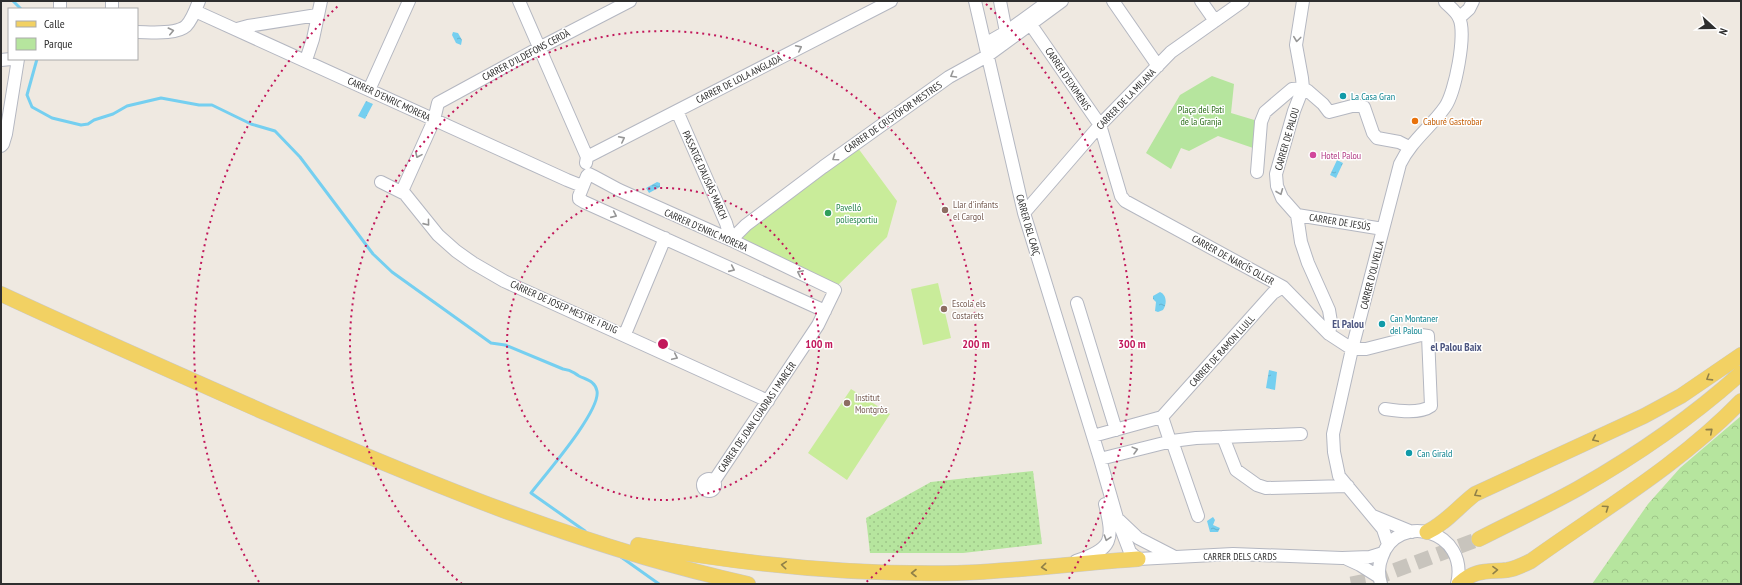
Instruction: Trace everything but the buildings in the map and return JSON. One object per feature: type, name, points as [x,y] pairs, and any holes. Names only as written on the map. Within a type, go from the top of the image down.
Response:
[{"type":"main road","points":[[1,294],[366,456],[480,502],[588,540],[748,584]]},
{"type":"main road","points":[[1420,532],[1446,522],[1458,508],[1475,494],[1644,416],[1687,392],[1741,355]]},
{"type":"main road","points":[[1479,539],[1579,488],[1651,443],[1698,408],[1741,373]]},
{"type":"main road","points":[[1458,584],[1467,577],[1479,572],[1508,570],[1520,567],[1530,561],[1672,463],[1724,419],[1741,401]]},
{"type":"main road","points":[[609,546],[623,544],[636,545],[684,554],[876,572],[988,571],[1138,559]]},
{"type":"street","points":[[306,60],[313,39],[321,1]]},
{"type":"street","points":[[369,90],[409,1]]},
{"type":"street","points":[[519,1],[587,157],[585,162],[589,174],[582,186],[579,199],[825,310]]},
{"type":"street","name":"CARRER D'ILDEFONS CERDÀ","points":[[403,192],[434,120],[438,103],[630,1]]},
{"type":"street","name":"CARRER DE LOLA ANGLADA","points":[[587,157],[890,1]]},
{"type":"street","name":"CARRER DEL CARÇ","points":[[975,1],[1024,213],[1117,518],[1130,552],[1138,559]]},
{"type":"street","points":[[1000,1],[1006,32]]},
{"type":"street","points":[[985,44],[1006,32],[1048,1]]},
{"type":"street","name":"CARRER DE CRISTÒFOR MESTRES","points":[[731,240],[746,225],[823,167],[949,77],[987,56],[1062,1]]},
{"type":"street","points":[[1113,1],[1158,66]]},
{"type":"street","points":[[1200,1],[1215,21]]},
{"type":"street","name":"CARRER DE LA MILANA","points":[[1024,213],[1100,125],[1171,52],[1244,1]]},
{"type":"street","name":"CARRER DE PALOU","points":[[1297,215],[1282,198],[1277,186],[1276,174],[1294,111],[1303,88],[1296,45],[1303,1]]},
{"type":"street","points":[[1444,1],[1459,18],[1474,1]]},
{"type":"street","points":[[138,32],[168,32],[185,26],[197,6]]},
{"type":"street","name":"CARRER D'ENRIC MORERA","points":[[197,6],[238,29],[434,120],[582,186]]},
{"type":"street","points":[[238,29],[248,26],[317,15]]},
{"type":"street","name":"CARRER D'OLIVELLA","points":[[1458,584],[1458,564],[1454,552],[1447,543],[1438,536],[1420,532],[1372,515],[1339,476],[1334,452],[1333,434],[1352,349],[1400,164],[1409,147],[1446,106],[1457,78],[1462,30],[1459,18]]},
{"type":"street","name":"CARRER D'EIXIMENIS","points":[[1031,25],[1100,125],[1121,196],[1125,201]]},
{"type":"street","points":[[1,146],[6,134],[18,60]]},
{"type":"street","points":[[1257,172],[1261,122],[1265,112],[1292,89],[1303,88],[1323,104],[1329,112],[1356,105],[1364,107],[1373,133],[1377,138],[1399,142],[1409,147]]},
{"type":"street","name":"PASSATGE D'AUSIÀS MARCH","points":[[677,111],[726,223],[731,240]]},
{"type":"street","name":"CARRER D'ENRIC MORERA","points":[[589,174],[619,190],[731,240],[835,290]]},
{"type":"street","name":"CARRER DE JOSEP MESTRE I PUIG","points":[[381,182],[403,192],[438,235],[473,263],[504,281],[625,334],[768,401]]},
{"type":"street","name":"CARRER DE NARCÍS OLLER","points":[[1125,201],[1283,287],[1329,334]]},
{"type":"street","points":[[1297,215],[1301,242],[1308,263],[1329,310],[1331,322],[1329,334],[1352,349],[1366,349],[1421,335],[1428,336],[1431,406],[1426,410],[1399,411],[1385,409]]},
{"type":"street","name":"CARRER DE JESÚS","points":[[1297,215],[1383,229]]},
{"type":"street","points":[[625,334],[665,238]]},
{"type":"street","name":"CARRER DE RAMON LLULL","points":[[1162,417],[1273,293],[1283,287]]},
{"type":"street","name":"CARRER DE JOAN CUADRAS I MARCER","points":[[714,481],[818,325],[835,290]]},
{"type":"street","points":[[1077,303],[1116,430]]},
{"type":"street","points":[[1094,441],[1116,430],[1162,417],[1198,516]]},
{"type":"street","points":[[1100,459],[1171,441],[1196,438],[1302,434]]},
{"type":"street","points":[[1223,437],[1236,470],[1257,485],[1266,488],[1348,486]]},
{"type":"street","name":"CARRER DEL CARÇ","points":[[1065,564],[1101,551],[1109,538],[1110,523],[1098,477],[1094,441]]},
{"type":"street","points":[[1372,515],[1383,529],[1385,549],[1379,565],[1380,580]]},
{"type":"street","points":[[1117,518],[1138,538],[1174,557]]},
{"type":"street","name":"CARRER DELS CARDS","points":[[1138,559],[1233,554],[1342,558],[1370,557],[1385,549],[1399,536],[1420,532]]},
{"type":"street","name":"CARRER DELS CARDS","points":[[1342,558],[1360,565],[1380,580]]},
{"type":"green space","name":"Plaça del Pati de la Granja","points":[[1212,76],[1234,84],[1231,113],[1261,122],[1256,149],[1218,136],[1189,151],[1181,148],[1171,169],[1146,153],[1180,95]]},
{"type":"green space","name":"Pavelló poliesportiu","points":[[855,144],[897,201],[887,237],[833,290],[731,240]]},
{"type":"green space","points":[[938,283],[951,338],[923,345],[911,289]]},
{"type":"green space","points":[[851,389],[890,414],[847,480],[808,453]]},
{"type":"green space","points":[[1741,416],[1741,584],[1592,584],[1648,504],[1680,468]]},
{"type":"green space","points":[[1033,471],[1042,544],[963,553],[870,553],[866,518],[931,482]]},
{"type":"water","points":[[453,32],[458,33],[462,40],[461,45],[456,43],[452,35]]},
{"type":"water","points":[[366,101],[373,104],[365,119],[358,116]]},
{"type":"water","points":[[1337,160],[1343,163],[1336,178],[1330,175]]},
{"type":"water","points":[[657,182],[660,183],[660,187],[649,193],[646,188]]},
{"type":"water","points":[[1160,292],[1164,295],[1166,302],[1163,310],[1158,312],[1155,311],[1156,302],[1153,299],[1153,296]]},
{"type":"water","points":[[1269,370],[1277,372],[1275,390],[1266,388]]},
{"type":"water","points":[[1213,517],[1215,520],[1213,525],[1220,528],[1218,532],[1210,532],[1207,521]]},
{"type":"waterway","points":[[13,1],[20,8]]},
{"type":"waterway","points":[[37,60],[27,95],[32,107],[52,118],[81,125],[88,124],[94,120],[113,114],[127,106],[161,98],[199,105],[212,105],[251,124],[275,131],[300,157],[373,254],[392,272],[491,343],[505,345],[570,371],[593,383],[597,391],[596,400],[590,413],[559,459],[531,493],[585,531]]},
{"type":"waterway","points":[[621,557],[659,584]]},
{"type":"tunnel","points":[[1351,584],[1367,581],[1479,539]]},
{"type":"place","name":"La Casa Gran","points":[[1343,96]]},
{"type":"place","name":"Caburé Gastrobar","points":[[1415,121]]},
{"type":"place","name":"Hotel Palou","points":[[1313,155]]},
{"type":"place","name":"Llar d'infants el Cargol","points":[[945,210]]},
{"type":"place","name":"Pavelló poliesportiu","points":[[828,213]]},
{"type":"place","name":"Escola els Costarets","points":[[944,309]]},
{"type":"place","name":"Can Montaner del Palou","points":[[1382,324]]},
{"type":"place","name":"Institut Montgròs","points":[[847,403]]},
{"type":"place","name":"Can Girald","points":[[1409,453]]},
{"type":"district","name":"El Palou","points":[[1348,324]]},
{"type":"district","name":"el Palou Baix","points":[[1456,347]]}]
